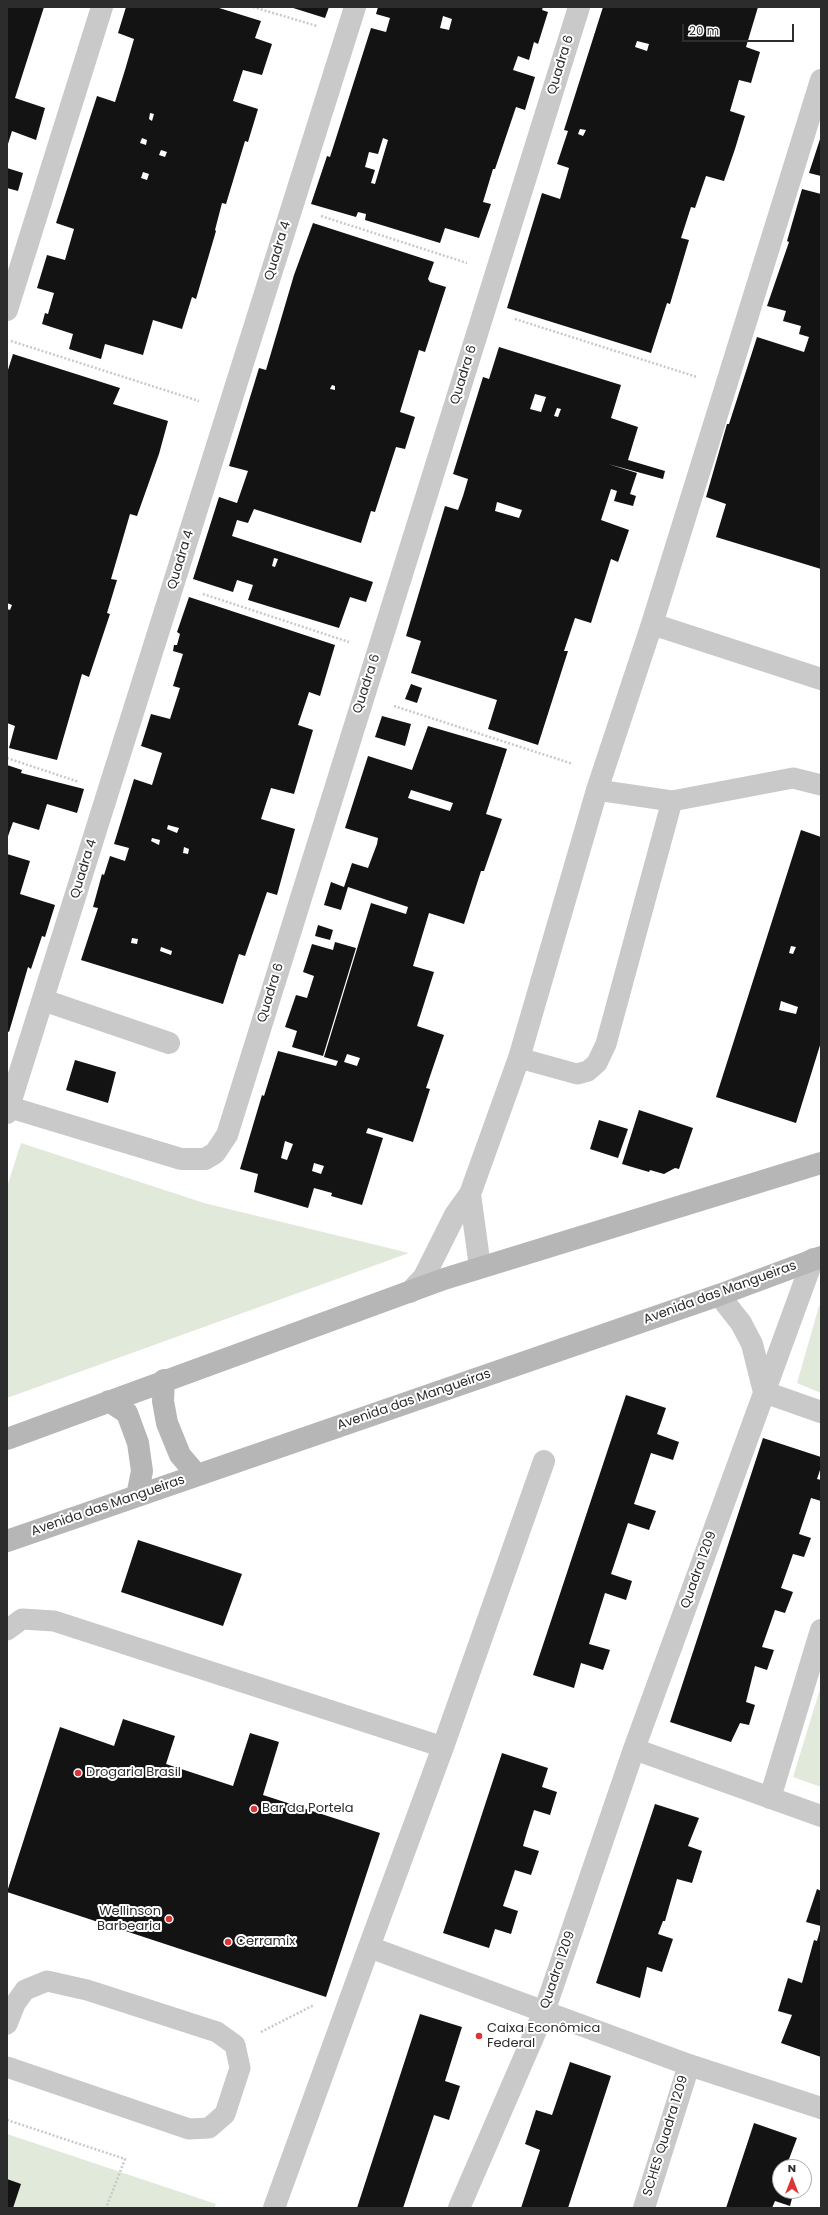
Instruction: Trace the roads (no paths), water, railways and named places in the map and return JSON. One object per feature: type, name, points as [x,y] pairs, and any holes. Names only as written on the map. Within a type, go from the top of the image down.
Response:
[{"type":"main road","points":[[7,1439],[164,1380],[480,1267],[821,1163]]},
{"type":"main road","name":"Avenida das Mangueiras","points":[[7,1541],[719,1295],[817,1258]]},
{"type":"main road","points":[[164,1380],[163,1401],[167,1423],[180,1454],[197,1475]]},
{"type":"main road","points":[[109,1401],[127,1413],[138,1443],[142,1471],[137,1496]]},
{"type":"street","points":[[7,310],[102,7]]},
{"type":"street","name":"Quadra 4","points":[[8,1110],[355,7]]},
{"type":"street","name":"Quadra 6","points":[[8,1110],[181,1159],[205,1159],[215,1153],[227,1135],[579,7]]},
{"type":"street","points":[[410,1292],[424,1277],[455,1215],[470,1194],[520,1058],[600,782],[652,624],[821,80]]},
{"type":"street","points":[[652,624],[821,680]]},
{"type":"street","points":[[43,1000],[169,1043]]},
{"type":"street","points":[[470,1194],[480,1267]]},
{"type":"street","name":"Quadra 1209","points":[[459,2208],[544,2012],[634,1749],[764,1392],[817,1258]]},
{"type":"street","points":[[719,1295],[741,1322],[752,1344],[764,1392],[821,1412]]},
{"type":"street","points":[[274,2208],[443,1747],[544,1461]]},
{"type":"street","points":[[770,1798],[821,1630]]},
{"type":"street","points":[[634,1749],[821,1816]]},
{"type":"street","points":[[369,1947],[689,2064],[821,2108]]},
{"type":"street","name":"SCHES Quadra 1209","points":[[644,2208],[689,2064]]},
{"type":"lane","points":[[600,782],[672,801],[793,778],[821,785]]},
{"type":"lane","points":[[520,1058],[576,1074],[588,1071],[597,1063],[606,1044],[672,801]]},
{"type":"lane","points":[[7,1630],[22,1619],[54,1621],[443,1747]]},
{"type":"lane","points":[[7,2024],[15,2004],[26,1990],[47,1982],[87,1990],[217,2032],[235,2045],[240,2068],[225,2114],[209,2128],[189,2129],[7,2067]]},
{"type":"place","name":"Drogaria Brasil","points":[[78,1773]]},
{"type":"place","name":"Bar da Portela","points":[[254,1809]]},
{"type":"place","name":"Wellinson Barbearia","points":[[169,1919]]},
{"type":"place","name":"Cerramix","points":[[228,1942]]},
{"type":"place","name":"Caixa Econômica Federal","points":[[479,2036]]}]
